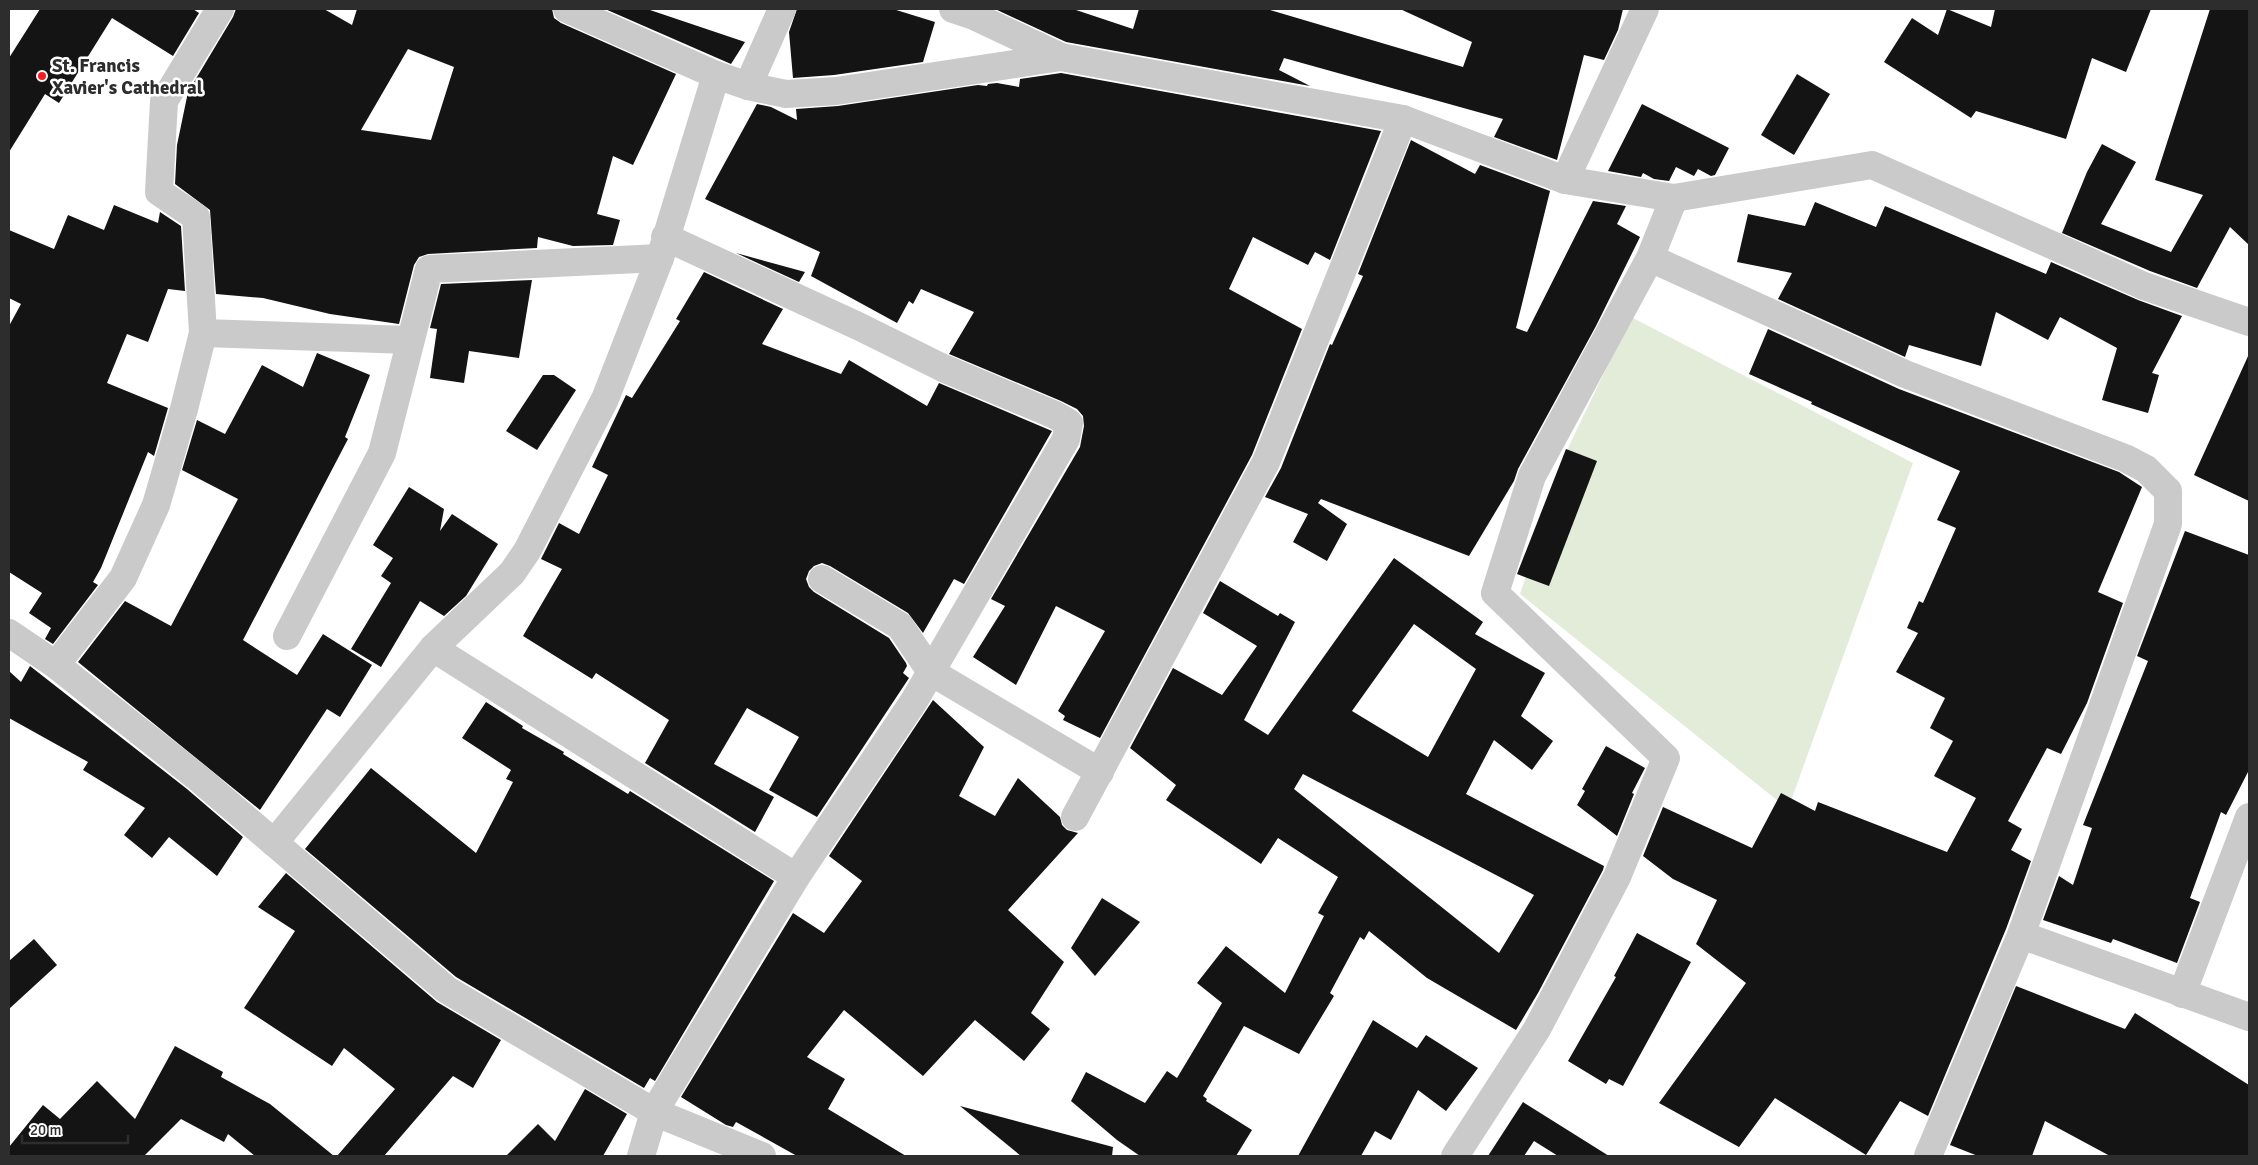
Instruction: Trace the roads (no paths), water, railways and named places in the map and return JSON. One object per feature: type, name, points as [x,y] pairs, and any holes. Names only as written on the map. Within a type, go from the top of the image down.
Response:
[{"type":"street","points":[[56,665],[123,578],[156,505],[184,409],[203,332],[196,217],[159,192],[164,101],[220,9]]},
{"type":"street","points":[[567,9],[716,75],[748,86],[786,94],[836,91],[1061,57]]},
{"type":"street","points":[[748,86],[782,9]]},
{"type":"street","points":[[953,9],[974,16],[1061,57],[1403,119],[1565,180],[1674,198],[1872,165],[2144,286],[2249,322]]},
{"type":"street","points":[[1565,180],[1645,9]]},
{"type":"street","points":[[274,843],[433,648],[512,573],[528,551],[604,399],[663,247],[716,75]]},
{"type":"street","points":[[1075,817],[1266,462],[1403,119]]},
{"type":"street","points":[[1455,1156],[1537,1029],[1617,877],[1666,758],[1495,593],[1532,476],[1650,258],[1674,198]]},
{"type":"street","points":[[287,636],[382,453],[409,340],[429,269],[663,247],[858,326],[943,368],[1069,423],[1066,439],[914,701],[796,877],[654,1112],[641,1156]]},
{"type":"street","points":[[1650,258],[1906,374],[2125,458],[2146,469],[2168,491],[2168,524],[2021,936],[1928,1156]]},
{"type":"street","points":[[203,332],[409,340]]},
{"type":"street","points":[[822,579],[900,626],[931,672],[1100,772]]},
{"type":"street","points":[[9,633],[56,665],[197,777],[447,990],[654,1112],[762,1156]]},
{"type":"street","points":[[433,648],[796,877]]},
{"type":"street","points":[[2182,994],[2249,817]]},
{"type":"street","points":[[2021,936],[2249,1017]]},
{"type":"place","name":"St. Francis Xavier's Cathedral","points":[[42,76]]}]
